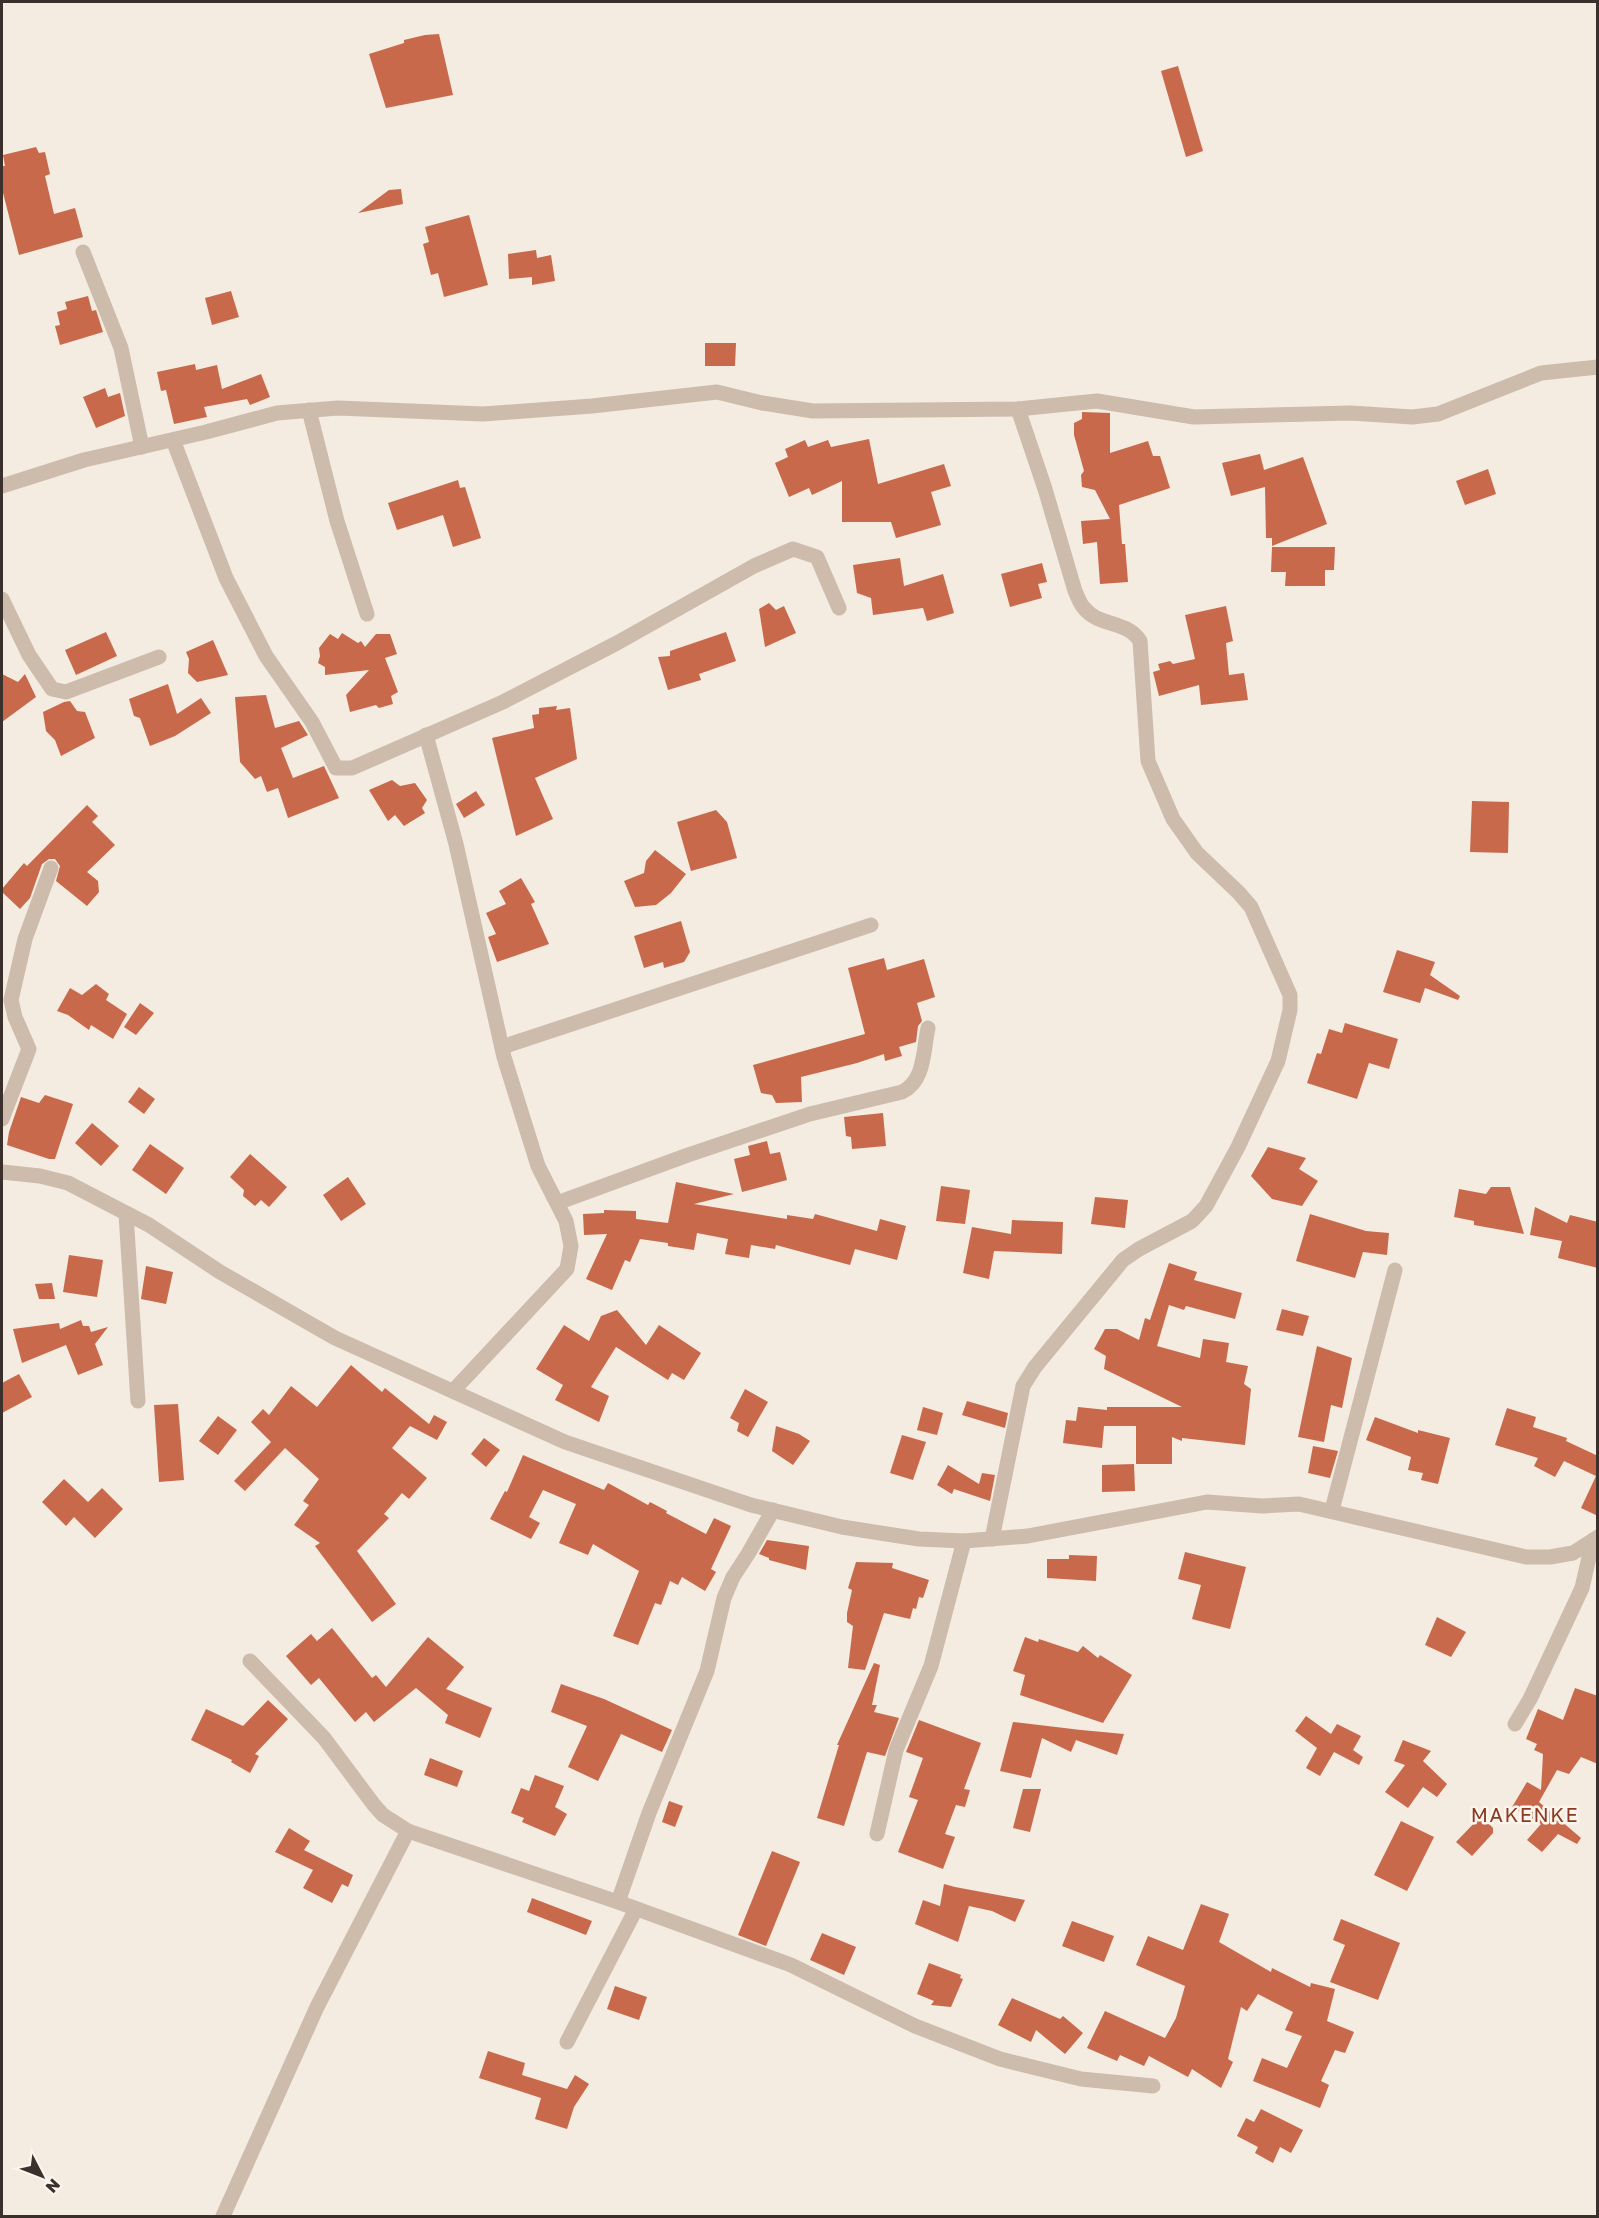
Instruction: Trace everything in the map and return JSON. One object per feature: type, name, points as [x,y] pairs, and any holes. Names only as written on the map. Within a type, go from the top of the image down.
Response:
[{"type":"street","points":[[83,252],[121,348],[142,447]]},
{"type":"street","points":[[2,486],[84,460],[277,413],[309,410],[338,408],[483,414],[592,406],[717,392],[762,403],[813,411],[1018,409],[1097,401],[1194,417],[1351,413],[1412,417],[1438,414],[1541,374],[1598,367]]},
{"type":"street","points":[[992,1539],[1023,1386],[1035,1367],[1123,1260],[1192,1221],[1206,1206],[1238,1147],[1278,1061],[1290,1010],[1290,995],[1251,908],[1239,892],[1197,854],[1173,819],[1148,761],[1140,641],[1130,630],[1099,620],[1083,607],[1018,409]]},
{"type":"street","points":[[309,410],[337,521],[367,614]]},
{"type":"street","points":[[173,440],[226,578],[266,656],[312,722],[336,768],[352,768],[502,702],[617,643],[754,566],[793,549],[817,557],[839,608]]},
{"type":"street","points":[[2,598],[29,655],[52,689],[66,692],[159,657]]},
{"type":"street","points":[[426,735],[456,844],[502,1047],[538,1166],[566,1221],[571,1246],[567,1269],[453,1391]]},
{"type":"street","points":[[2,1119],[29,1049],[10,1000],[25,939],[51,868]]},
{"type":"street","points":[[502,1047],[871,925]]},
{"type":"street","points":[[557,1203],[688,1155],[799,1118],[909,1089],[919,1077],[928,1028]]},
{"type":"street","points":[[2,1172],[40,1176],[68,1183],[149,1225],[220,1272],[335,1338],[565,1442],[740,1501],[842,1527],[920,1539],[964,1541],[1028,1536],[1207,1502],[1262,1506],[1299,1504],[1526,1557],[1550,1557],[1572,1553],[1595,1538]]},
{"type":"street","points":[[126,1214],[138,1401]]},
{"type":"street","points":[[1332,1510],[1395,1270]]},
{"type":"street","points":[[618,1902],[649,1813],[707,1671],[724,1598],[733,1577],[772,1510]]},
{"type":"street","points":[[1595,1538],[1598,1569]]},
{"type":"street","points":[[1515,1724],[1530,1699],[1582,1588],[1595,1538]]},
{"type":"street","points":[[876,1834],[896,1749],[931,1666],[964,1541]]},
{"type":"street","points":[[250,1661],[324,1738],[383,1815],[408,1831],[618,1902],[791,1965],[915,2026],[1000,2059],[1081,2079],[1153,2086]]},
{"type":"street","points":[[223,2217],[317,2007],[408,1831]]},
{"type":"street","points":[[567,2042],[636,1909]]},
{"type":"building","points":[[439,34],[453,95],[386,108],[369,54],[404,43],[404,40]]},
{"type":"building","points":[[1178,66],[1203,151],[1186,157],[1161,71]]},
{"type":"building","points":[[36,147],[39,153],[45,152],[50,174],[45,176],[54,214],[75,208],[83,237],[19,255],[2,189],[2,166],[5,166],[3,155]]},
{"type":"building","points":[[401,189],[403,204],[358,213],[389,190]]},
{"type":"building","points":[[469,215],[488,285],[444,297],[438,273],[431,275],[423,244],[429,242],[425,227]]},
{"type":"building","points":[[536,250],[537,258],[551,255],[555,281],[532,285],[532,277],[509,279],[508,254]]},
{"type":"building","points":[[231,291],[239,317],[212,325],[205,298]]},
{"type":"building","points":[[88,296],[92,311],[96,310],[103,332],[60,345],[55,326],[60,325],[57,312],[67,309],[65,302]]},
{"type":"building","points":[[705,343],[736,343],[735,366],[705,366]]},
{"type":"building","points":[[195,364],[196,370],[217,365],[222,389],[261,374],[270,397],[250,405],[247,399],[204,407],[207,417],[174,424],[166,390],[161,391],[157,372]]},
{"type":"building","points":[[105,388],[108,397],[120,393],[125,416],[96,428],[83,397]]},
{"type":"building","points":[[1082,412],[1110,413],[1110,453],[1148,441],[1153,456],[1160,456],[1170,488],[1119,505],[1128,582],[1100,584],[1097,542],[1083,544],[1081,521],[1110,519],[1095,490],[1082,487],[1081,475],[1084,471],[1074,435],[1074,423],[1082,419]]},
{"type":"building","points":[[869,439],[878,484],[944,464],[951,486],[931,492],[941,525],[896,538],[891,522],[842,522],[842,481],[812,495],[809,488],[789,497],[775,463],[788,457],[785,449],[805,440],[808,447],[828,440],[831,447]]},
{"type":"building","points":[[1260,454],[1264,470],[1303,457],[1327,524],[1272,546],[1272,538],[1266,538],[1265,487],[1231,496],[1222,463]]},
{"type":"building","points":[[1488,469],[1496,494],[1465,505],[1456,481]]},
{"type":"building","points":[[458,480],[460,488],[465,487],[481,538],[453,547],[443,515],[397,530],[388,503]]},
{"type":"building","points":[[1272,547],[1335,547],[1334,570],[1325,570],[1325,586],[1285,586],[1286,572],[1271,572]]},
{"type":"building","points":[[900,558],[904,586],[943,574],[954,613],[927,621],[923,608],[873,615],[871,598],[857,593],[853,565]]},
{"type":"building","points":[[1042,563],[1047,582],[1038,584],[1042,598],[1010,607],[1001,574]]},
{"type":"building","points":[[769,603],[776,610],[784,606],[796,633],[765,647],[759,609]]},
{"type":"building","points":[[1226,606],[1233,641],[1226,643],[1229,675],[1244,673],[1248,700],[1201,705],[1199,685],[1159,696],[1153,672],[1160,670],[1158,664],[1170,661],[1173,664],[1195,659],[1185,615]]},
{"type":"building","points":[[106,632],[117,656],[76,675],[65,650]]},
{"type":"building","points":[[726,632],[736,661],[699,674],[701,680],[668,690],[658,657],[670,656],[670,651]]},
{"type":"building","points":[[342,633],[358,643],[361,641],[365,647],[376,634],[390,634],[397,654],[385,658],[398,692],[391,696],[393,704],[379,708],[376,705],[350,712],[346,695],[369,670],[325,675],[325,667],[318,663],[319,648],[330,634],[338,639]]},
{"type":"building","points":[[213,640],[228,675],[197,682],[188,673],[189,659],[186,652]]},
{"type":"building","points":[[2,674],[18,682],[25,674],[36,697],[2,722]]},
{"type":"building","points":[[168,684],[177,714],[201,698],[211,713],[175,736],[150,746],[140,718],[134,716],[129,699]]},
{"type":"building","points":[[266,695],[275,728],[299,721],[308,735],[281,748],[293,778],[324,766],[339,798],[288,818],[278,788],[267,792],[261,776],[255,779],[240,762],[235,697]]},
{"type":"building","points":[[70,701],[77,711],[85,712],[95,738],[61,756],[55,740],[46,731],[43,712]]},
{"type":"building","points":[[557,706],[556,710],[570,708],[577,759],[535,778],[553,819],[516,836],[492,738],[534,728],[532,715],[539,714],[539,708]]},
{"type":"building","points":[[392,780],[400,786],[415,783],[427,800],[422,808],[425,813],[404,826],[395,815],[388,821],[369,790]]},
{"type":"building","points":[[476,791],[485,805],[464,818],[456,804]]},
{"type":"building","points":[[1472,801],[1509,802],[1508,853],[1470,852]]},
{"type":"building","points":[[87,805],[98,816],[92,822],[115,845],[87,872],[98,881],[99,892],[87,906],[56,881],[60,866],[55,859],[49,859],[42,864],[30,898],[20,909],[2,892],[2,889],[24,863],[27,866]]},
{"type":"building","points":[[716,810],[727,822],[737,858],[691,871],[677,822]]},
{"type":"building","points":[[655,850],[686,874],[671,893],[656,905],[635,907],[624,881],[644,873],[646,861]]},
{"type":"building","points":[[521,878],[535,902],[531,904],[549,944],[497,962],[488,937],[496,934],[486,913],[506,904],[499,891]]},
{"type":"building","points":[[681,921],[690,952],[684,962],[664,968],[663,962],[644,968],[634,936]]},
{"type":"building","points":[[1397,950],[1435,962],[1430,975],[1460,996],[1458,1000],[1425,988],[1420,1003],[1383,992]]},
{"type":"building","points":[[884,958],[887,970],[924,959],[935,997],[917,1003],[922,1021],[918,1026],[916,1042],[899,1047],[902,1056],[885,1061],[884,1054],[801,1077],[802,1102],[776,1103],[772,1095],[761,1093],[753,1065],[865,1034],[848,968]]},
{"type":"building","points":[[96,984],[109,994],[106,1000],[127,1014],[113,1039],[91,1025],[89,1030],[68,1015],[57,1011],[70,988],[82,995]]},
{"type":"building","points":[[140,1003],[154,1013],[136,1035],[124,1027]]},
{"type":"building","points":[[1345,1023],[1398,1039],[1389,1069],[1369,1063],[1357,1099],[1307,1083],[1317,1053],[1321,1054],[1329,1029],[1342,1033]]},
{"type":"building","points":[[139,1087],[155,1099],[144,1114],[128,1102]]},
{"type":"building","points":[[45,1095],[73,1104],[55,1159],[7,1145],[21,1097],[39,1103]]},
{"type":"building","points":[[883,1113],[886,1146],[852,1149],[851,1137],[846,1136],[844,1117]]},
{"type":"building","points":[[92,1123],[119,1146],[101,1166],[75,1143]]},
{"type":"building","points":[[767,1141],[770,1154],[780,1152],[787,1180],[742,1192],[734,1159],[750,1155],[748,1146]]},
{"type":"building","points":[[150,1144],[184,1168],[166,1194],[132,1170]]},
{"type":"building","points":[[1268,1147],[1306,1158],[1299,1169],[1318,1181],[1302,1206],[1272,1199],[1251,1176]]},
{"type":"building","points":[[250,1154],[287,1187],[269,1207],[261,1200],[255,1206],[243,1196],[244,1190],[230,1177]]},
{"type":"building","points":[[348,1177],[366,1204],[341,1221],[323,1195]]},
{"type":"building","points":[[676,1182],[734,1194],[694,1204],[787,1219],[787,1215],[813,1219],[815,1214],[877,1231],[880,1219],[906,1226],[897,1260],[855,1249],[850,1265],[776,1245],[775,1249],[751,1245],[749,1258],[725,1254],[728,1239],[697,1233],[694,1250],[640,1239],[630,1262],[625,1260],[612,1290],[586,1279],[607,1234],[584,1235],[583,1214],[604,1213],[604,1210],[636,1211],[636,1219],[668,1223]]},
{"type":"building","points":[[941,1186],[970,1190],[965,1224],[936,1221]]},
{"type":"building","points":[[1491,1187],[1510,1187],[1524,1234],[1474,1225],[1474,1221],[1454,1217],[1459,1189],[1486,1194]]},
{"type":"building","points":[[1095,1197],[1128,1200],[1125,1228],[1091,1224]]},
{"type":"building","points":[[1535,1207],[1567,1223],[1570,1215],[1598,1222],[1598,1268],[1558,1258],[1562,1241],[1530,1235]]},
{"type":"building","points":[[1310,1214],[1366,1231],[1389,1233],[1387,1255],[1363,1252],[1355,1278],[1296,1261]]},
{"type":"building","points":[[1012,1220],[1063,1222],[1062,1254],[994,1251],[989,1279],[963,1273],[972,1227],[1011,1234]]},
{"type":"building","points":[[69,1255],[103,1260],[97,1297],[63,1292]]},
{"type":"building","points":[[1169,1263],[1197,1272],[1194,1280],[1242,1293],[1235,1319],[1186,1306],[1184,1310],[1169,1305],[1157,1346],[1200,1358],[1203,1339],[1229,1343],[1226,1362],[1248,1366],[1244,1384],[1251,1389],[1245,1445],[1182,1438],[1182,1441],[1172,1437],[1172,1464],[1136,1464],[1136,1426],[1104,1426],[1102,1448],[1063,1443],[1066,1420],[1076,1421],[1078,1407],[1107,1410],[1107,1407],[1182,1407],[1104,1369],[1106,1356],[1094,1349],[1105,1329],[1117,1329],[1139,1340],[1145,1318],[1150,1320]]},
{"type":"building","points":[[146,1266],[173,1272],[166,1304],[141,1299]]},
{"type":"building","points":[[52,1283],[55,1299],[39,1299],[35,1284]]},
{"type":"building","points":[[1282,1309],[1309,1316],[1303,1336],[1276,1330]]},
{"type":"building","points":[[617,1310],[646,1345],[659,1325],[701,1353],[684,1380],[672,1373],[668,1380],[616,1347],[591,1387],[609,1396],[599,1422],[555,1400],[563,1385],[536,1369],[564,1325],[589,1341],[601,1316]]},
{"type":"building","points":[[81,1320],[83,1326],[89,1326],[91,1332],[108,1327],[95,1344],[103,1365],[78,1375],[66,1345],[22,1363],[13,1329],[59,1323],[60,1329]]},
{"type":"building","points":[[1317,1346],[1352,1358],[1342,1408],[1331,1405],[1324,1442],[1298,1437]]},
{"type":"building","points":[[351,1365],[382,1392],[385,1388],[429,1424],[434,1415],[447,1422],[437,1440],[410,1426],[392,1448],[427,1478],[409,1499],[402,1493],[384,1514],[389,1518],[357,1551],[396,1604],[372,1622],[315,1546],[320,1543],[294,1525],[309,1505],[303,1501],[319,1479],[285,1448],[245,1491],[234,1481],[271,1442],[251,1422],[263,1409],[269,1415],[291,1386],[317,1407]]},
{"type":"building","points":[[19,1374],[32,1397],[2,1413],[2,1383]]},
{"type":"building","points":[[745,1389],[768,1402],[748,1437],[737,1431],[739,1423],[730,1418]]},
{"type":"building","points":[[967,1401],[1008,1413],[1005,1428],[962,1415]]},
{"type":"building","points":[[178,1404],[184,1480],[159,1482],[154,1405]]},
{"type":"building","points":[[923,1407],[943,1413],[937,1435],[917,1430]]},
{"type":"building","points":[[1507,1408],[1536,1417],[1533,1427],[1567,1438],[1566,1441],[1598,1456],[1598,1516],[1581,1508],[1596,1476],[1564,1461],[1555,1477],[1534,1466],[1538,1458],[1495,1445]]},
{"type":"building","points":[[218,1416],[237,1430],[218,1455],[199,1441]]},
{"type":"building","points":[[1375,1417],[1418,1433],[1418,1430],[1450,1438],[1438,1484],[1421,1480],[1423,1473],[1408,1470],[1411,1457],[1366,1440]]},
{"type":"building","points":[[776,1426],[799,1434],[810,1441],[793,1465],[772,1451]]},
{"type":"building","points":[[902,1435],[926,1442],[913,1480],[890,1473]]},
{"type":"building","points":[[484,1438],[500,1450],[486,1467],[471,1454]]},
{"type":"building","points":[[1313,1446],[1338,1451],[1330,1478],[1308,1473]]},
{"type":"building","points":[[523,1455],[604,1490],[608,1483],[648,1505],[650,1502],[706,1534],[714,1518],[731,1526],[711,1569],[716,1572],[705,1591],[682,1577],[678,1585],[670,1581],[661,1605],[655,1603],[638,1645],[613,1636],[639,1571],[593,1544],[588,1555],[559,1543],[576,1504],[543,1490],[529,1517],[540,1523],[531,1539],[490,1519],[505,1491],[507,1492]]},
{"type":"building","points":[[1134,1464],[1135,1491],[1102,1492],[1102,1465]]},
{"type":"building","points":[[948,1465],[979,1484],[982,1473],[995,1475],[990,1501],[954,1489],[952,1494],[937,1485]]},
{"type":"building","points":[[64,1479],[88,1502],[102,1488],[123,1509],[95,1538],[74,1517],[66,1526],[42,1502]]},
{"type":"building","points":[[767,1540],[809,1546],[806,1570],[769,1560],[759,1554]]},
{"type":"building","points":[[1185,1552],[1246,1567],[1230,1629],[1192,1619],[1201,1585],[1178,1579]]},
{"type":"building","points":[[1069,1555],[1097,1556],[1096,1581],[1047,1578],[1047,1559],[1069,1559]]},
{"type":"building","points":[[856,1562],[893,1563],[892,1568],[929,1580],[923,1598],[919,1597],[910,1619],[884,1613],[865,1670],[848,1668],[853,1626],[847,1622],[852,1590],[848,1588]]},
{"type":"building","points":[[1437,1617],[1466,1632],[1451,1657],[1425,1645]]},
{"type":"building","points":[[332,1628],[372,1678],[376,1675],[386,1687],[428,1637],[464,1667],[446,1689],[492,1708],[480,1738],[445,1723],[448,1715],[416,1688],[374,1722],[366,1712],[355,1722],[319,1678],[311,1685],[286,1656],[311,1634],[317,1641]]},
{"type":"building","points":[[1025,1637],[1038,1642],[1039,1639],[1078,1652],[1083,1646],[1098,1658],[1100,1655],[1132,1675],[1103,1723],[1020,1695],[1025,1675],[1013,1671]]},
{"type":"building","points":[[874,1663],[880,1665],[872,1705],[877,1705],[874,1712],[899,1718],[885,1756],[867,1752],[844,1826],[817,1818],[839,1745],[837,1745]]},
{"type":"building","points":[[561,1684],[604,1699],[672,1730],[662,1752],[621,1734],[598,1781],[568,1767],[587,1726],[551,1712]]},
{"type":"building","points":[[1575,1688],[1598,1696],[1598,1764],[1581,1757],[1569,1774],[1557,1770],[1539,1802],[1581,1838],[1577,1844],[1558,1834],[1542,1852],[1527,1840],[1541,1824],[1512,1807],[1527,1782],[1541,1790],[1543,1754],[1534,1750],[1537,1744],[1526,1739],[1538,1709],[1563,1720]]},
{"type":"building","points":[[268,1700],[288,1719],[255,1754],[259,1756],[250,1773],[231,1762],[232,1760],[191,1740],[206,1709],[243,1726]]},
{"type":"building","points":[[1306,1716],[1331,1734],[1337,1724],[1361,1736],[1353,1750],[1363,1757],[1359,1765],[1334,1752],[1320,1776],[1306,1768],[1317,1748],[1295,1731]]},
{"type":"building","points":[[919,1720],[981,1743],[964,1789],[970,1790],[965,1807],[956,1805],[945,1834],[955,1837],[943,1869],[898,1852],[918,1800],[909,1797],[923,1758],[906,1752]]},
{"type":"building","points":[[1013,1722],[1124,1734],[1117,1755],[1076,1740],[1071,1752],[1042,1738],[1031,1778],[1000,1771]]},
{"type":"building","points":[[1403,1740],[1431,1751],[1423,1761],[1447,1784],[1437,1797],[1423,1787],[1408,1808],[1385,1792],[1405,1765],[1394,1761]]},
{"type":"building","points":[[430,1758],[463,1771],[457,1787],[424,1775]]},
{"type":"building","points":[[535,1775],[564,1786],[555,1807],[567,1814],[555,1836],[522,1822],[524,1818],[511,1813],[521,1788],[529,1791]]},
{"type":"building","points":[[1023,1789],[1041,1789],[1030,1832],[1013,1828]]},
{"type":"building","points":[[669,1801],[683,1806],[675,1827],[662,1822]]},
{"type":"building","points":[[1481,1816],[1493,1828],[1493,1833],[1472,1856],[1456,1842]]},
{"type":"building","points":[[1401,1821],[1434,1837],[1407,1891],[1374,1875]]},
{"type":"building","points":[[289,1828],[310,1841],[304,1850],[353,1875],[348,1887],[342,1884],[332,1903],[303,1888],[313,1870],[275,1852]]},
{"type":"building","points":[[772,1851],[800,1862],[766,1946],[738,1935]]},
{"type":"building","points":[[944,1884],[1025,1900],[1015,1922],[992,1911],[969,1906],[958,1942],[915,1924],[923,1900],[940,1906]]},
{"type":"building","points":[[532,1898],[592,1921],[586,1935],[527,1912]]},
{"type":"building","points":[[1201,1904],[1229,1914],[1219,1942],[1271,1972],[1272,1968],[1310,1987],[1311,1983],[1335,1989],[1327,2021],[1354,2032],[1345,2053],[1335,2050],[1321,2081],[1329,2085],[1320,2108],[1253,2081],[1262,2058],[1287,2068],[1302,2036],[1285,2030],[1293,2012],[1258,1994],[1247,2011],[1241,2007],[1228,2059],[1233,2062],[1221,2088],[1192,2069],[1188,2077],[1149,2056],[1144,2066],[1120,2055],[1117,2061],[1087,2048],[1105,2011],[1165,2038],[1176,2018],[1185,1986],[1136,1965],[1148,1936],[1183,1950]]},
{"type":"building","points":[[1341,1919],[1400,1943],[1378,2000],[1330,1982],[1345,1945],[1333,1940]]},
{"type":"building","points":[[1072,1921],[1114,1936],[1104,1962],[1062,1946]]},
{"type":"building","points":[[822,1933],[856,1947],[844,1975],[810,1960]]},
{"type":"building","points":[[929,1963],[961,1975],[960,1978],[963,1979],[951,2007],[931,2005],[934,2001],[917,1994]]},
{"type":"building","points":[[615,1986],[647,1997],[639,2020],[607,2009]]},
{"type":"building","points":[[1012,1998],[1060,2019],[1063,2016],[1083,2033],[1065,2054],[1036,2030],[1031,2042],[998,2025]]},
{"type":"building","points":[[488,2051],[525,2063],[522,2075],[567,2089],[575,2075],[589,2084],[574,2107],[567,2129],[535,2119],[541,2098],[479,2078]]},
{"type":"building","points":[[1261,2109],[1303,2130],[1291,2153],[1280,2147],[1273,2163],[1255,2153],[1258,2147],[1237,2136],[1246,2118],[1254,2122]]},
{"type":"district","name":"MAKENKE","points":[[1525,1815]]}]
